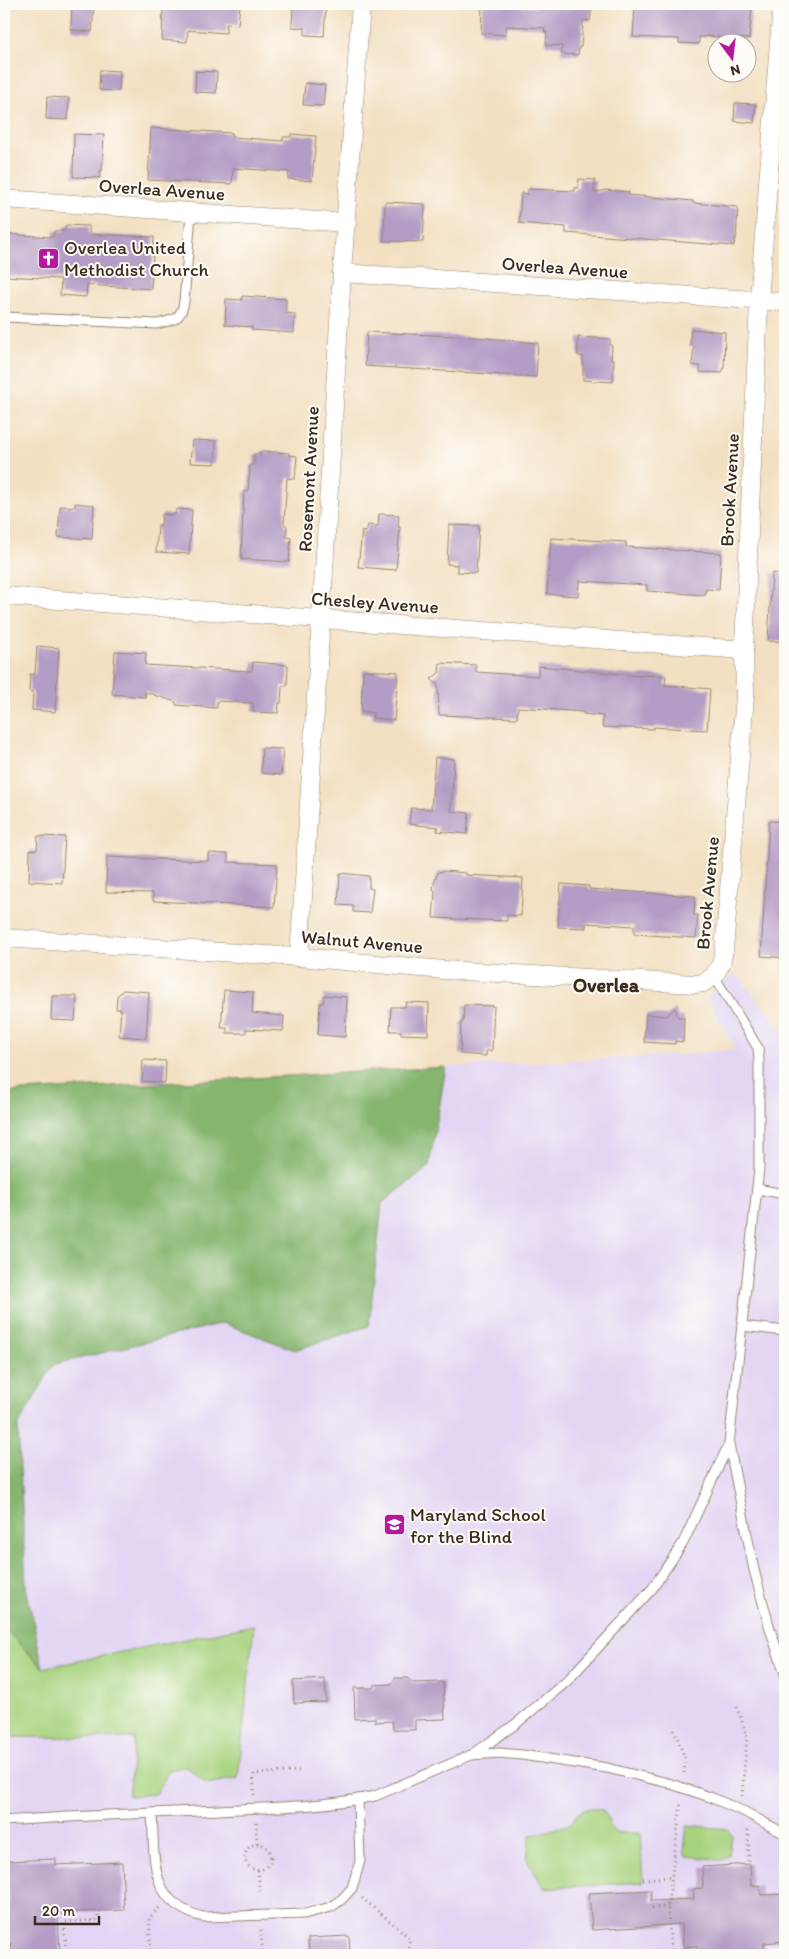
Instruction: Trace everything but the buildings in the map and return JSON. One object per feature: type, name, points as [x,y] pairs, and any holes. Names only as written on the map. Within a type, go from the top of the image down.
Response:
[{"type":"street","name":"Rosemont Avenue","points":[[299,957],[361,4]]},
{"type":"street","name":"Brook Avenue","points":[[714,976],[722,964],[724,950],[745,696],[744,650],[759,300],[782,4]]},
{"type":"street","name":"Overlea Avenue","points":[[4,199],[347,223]]},
{"type":"street","name":"Overlea Avenue","points":[[342,274],[785,302]]},
{"type":"street","name":"Chesley Avenue","points":[[4,596],[744,650]]},
{"type":"street","name":"Walnut Avenue","points":[[4,938],[299,957],[444,970],[654,983],[704,984],[714,976]]},
{"type":"lane","points":[[4,317],[157,324],[178,317],[183,312],[191,212]]},
{"type":"lane","points":[[714,976],[758,1048],[759,1149],[757,1189],[729,1444],[754,1570],[770,1629],[785,1674]]},
{"type":"lane","points":[[757,1189],[785,1194]]},
{"type":"lane","points":[[742,1326],[785,1331]]},
{"type":"lane","points":[[4,1820],[315,1804],[358,1799],[383,1792],[471,1755],[524,1718],[567,1681],[652,1589],[683,1543],[729,1444]]},
{"type":"lane","points":[[471,1755],[499,1753],[522,1755],[607,1768],[668,1783],[710,1797],[745,1812],[785,1834]]},
{"type":"lane","points":[[152,1813],[154,1857],[159,1883],[175,1906],[189,1914],[203,1918],[304,1914],[331,1907],[352,1888],[360,1861],[358,1799]]},
{"type":"path","points":[[737,1707],[747,1737],[742,1799]]},
{"type":"path","points":[[674,1729],[685,1759],[684,1776]]},
{"type":"path","points":[[254,1797],[254,1774],[299,1771]]},
{"type":"path","points":[[671,1955],[668,1907],[681,1799]]},
{"type":"path","points":[[256,1819],[257,1844]]},
{"type":"path","points":[[748,1827],[749,1861]]},
{"type":"path","points":[[257,1844],[269,1850],[271,1857],[265,1868],[258,1870],[252,1869],[247,1865],[245,1858],[250,1846],[257,1844]]},
{"type":"path","points":[[258,1870],[260,1893]]},
{"type":"path","points":[[643,1879],[671,1877]]},
{"type":"path","points":[[360,1896],[409,1937],[410,1955]]},
{"type":"path","points":[[151,1955],[149,1918],[161,1907]]},
{"type":"path","points":[[652,1908],[668,1907]]},
{"type":"path","points":[[66,1955],[64,1922],[98,1920],[98,1912]]},
{"type":"path","points":[[261,1924],[262,1955]]},
{"type":"shaded area","name":"Maryland School for the Blind","points":[[736,973],[785,1033],[785,1955],[4,1955],[4,1095],[446,1067],[676,1055],[735,1049],[707,997]]},
{"type":"green space","points":[[446,1067],[429,1167],[382,1203],[369,1326],[295,1350],[223,1323],[53,1365],[18,1426],[26,1587],[43,1668],[4,1628],[4,1092]]},
{"type":"green space","points":[[254,1625],[238,1778],[207,1784],[186,1766],[169,1770],[156,1794],[128,1796],[135,1738],[4,1737],[4,1628],[43,1668]]},
{"type":"green space","points":[[589,1808],[602,1810],[610,1820],[608,1825],[616,1833],[640,1833],[643,1882],[544,1888],[527,1860],[530,1835],[571,1824],[577,1814]]},
{"type":"green space","points":[[687,1825],[727,1829],[732,1836],[729,1855],[723,1860],[686,1856],[684,1851]]},
{"type":"place","name":"Overlea United Methodist Church","points":[[48,258]]},
{"type":"place","name":"Maryland School for the Blind","points":[[394,1525]]},
{"type":"district","name":"Overlea","points":[[606,985]]}]
